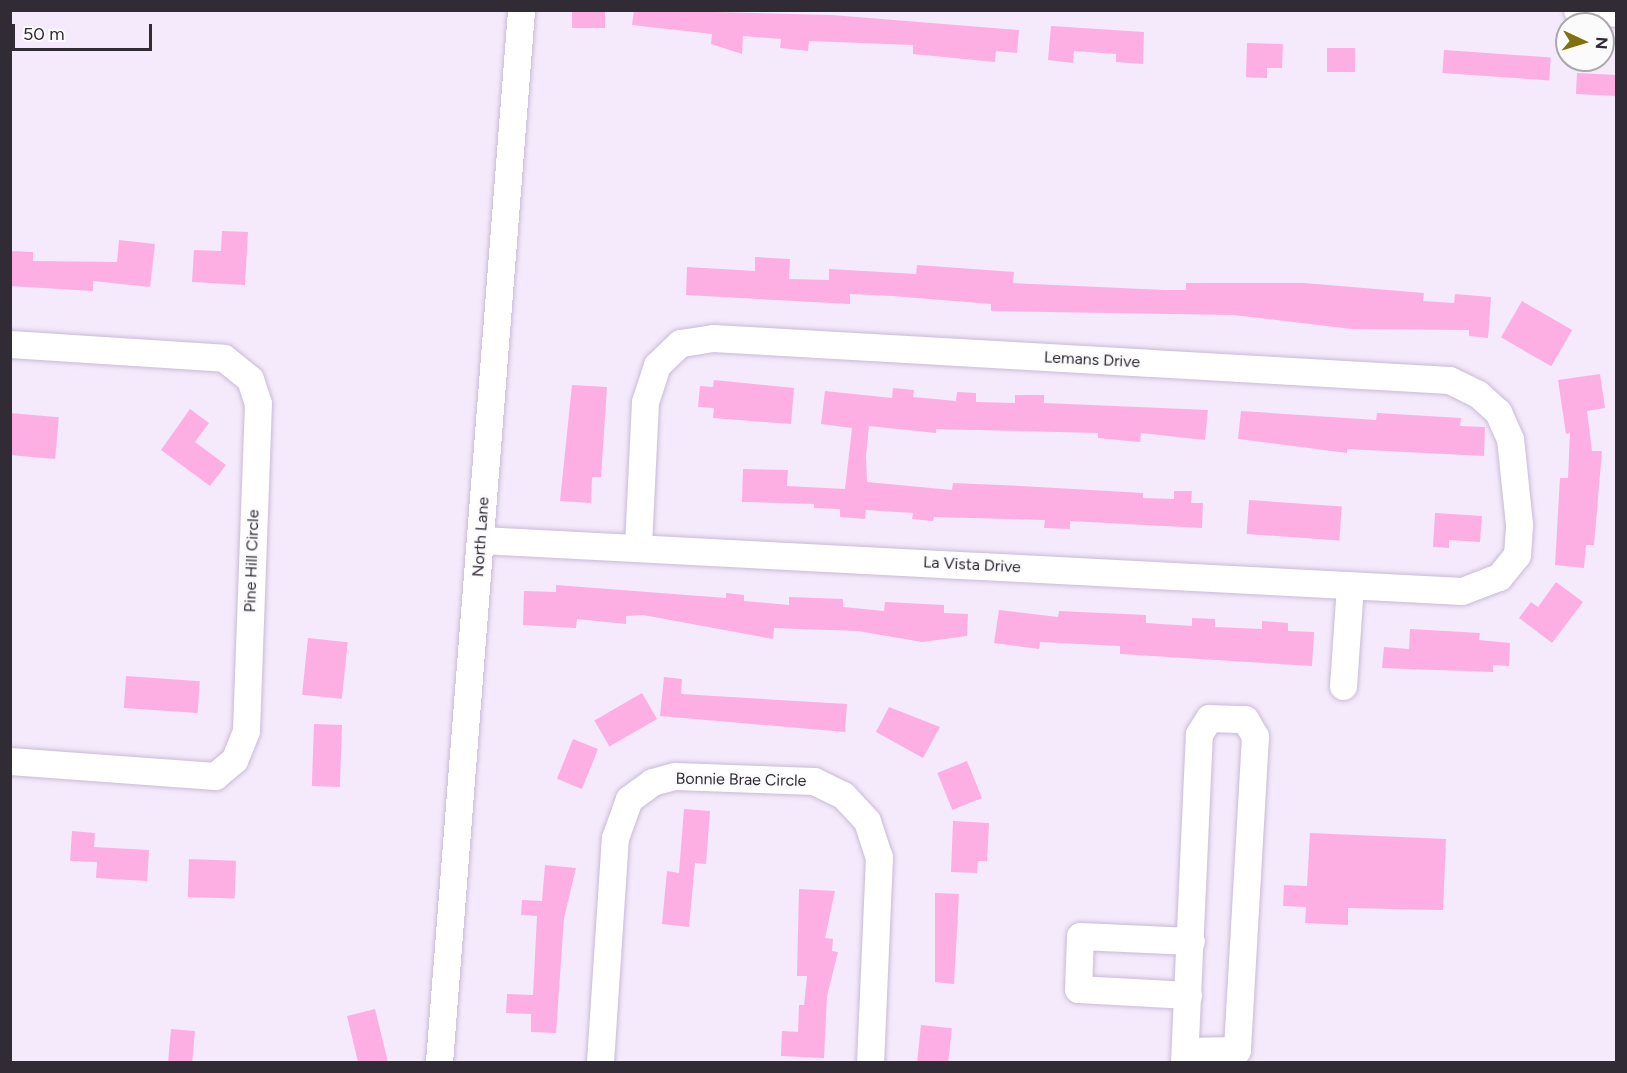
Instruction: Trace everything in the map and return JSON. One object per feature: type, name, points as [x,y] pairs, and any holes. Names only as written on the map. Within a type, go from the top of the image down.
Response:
[{"type":"street","name":"North Lane","points":[[439,1062],[521,10]]},
{"type":"street","points":[[1577,10],[1617,13]]},
{"type":"street","name":"Lemans Drive","points":[[638,548],[645,402],[657,365],[680,343],[725,339],[1449,380],[1478,394],[1498,412],[1510,439],[1519,524],[1517,555],[1499,577],[1462,591]]},
{"type":"street","name":"Pine Hill Circle","points":[[10,344],[224,358],[250,379],[258,403],[246,731],[234,760],[215,776],[10,761]]},
{"type":"street","name":"La Vista Drive","points":[[481,540],[1462,591]]},
{"type":"street","points":[[1343,686],[1350,585]]},
{"type":"street","points":[[1209,718],[1245,718],[1255,736],[1237,1050],[1185,1057],[1188,995],[1199,734],[1209,718]]},
{"type":"street","name":"Bonnie Brae Circle","points":[[600,1062],[615,838],[629,799],[652,782],[675,776],[813,782],[843,795],[867,821],[879,857],[870,1062]]},
{"type":"street","points":[[1188,995],[1078,989],[1080,936],[1191,941]]},
{"type":"building","points":[[572,10],[605,10],[605,28],[572,28]]},
{"type":"building","points":[[634,10],[832,15],[1019,30],[1017,53],[996,51],[995,62],[913,54],[913,45],[809,41],[808,51],[780,48],[781,39],[743,36],[742,54],[711,44],[712,34],[632,25]]},
{"type":"building","points":[[1051,26],[1144,32],[1143,64],[1116,62],[1116,54],[1074,51],[1073,63],[1048,60]]},
{"type":"building","points":[[1247,43],[1283,44],[1282,68],[1267,68],[1267,78],[1246,77]]},
{"type":"building","points":[[1327,48],[1355,48],[1355,72],[1327,72]]},
{"type":"building","points":[[1444,50],[1551,57],[1549,80],[1442,73]]},
{"type":"building","points":[[1577,73],[1616,75],[1616,96],[1576,94]]},
{"type":"building","points":[[222,231],[248,232],[245,285],[192,282],[194,250],[221,251]]},
{"type":"building","points":[[119,240],[155,244],[150,287],[93,281],[93,291],[10,286],[10,251],[33,252],[33,261],[117,262]]},
{"type":"building","points":[[755,257],[790,259],[789,279],[829,280],[829,269],[916,274],[917,265],[1014,272],[1013,283],[1186,290],[1186,283],[1304,283],[1424,293],[1423,301],[1454,303],[1455,294],[1491,297],[1488,338],[1469,336],[1469,330],[1352,329],[1234,315],[991,311],[991,304],[892,296],[850,294],[850,304],[686,295],[687,267],[755,271]]},
{"type":"building","points":[[1522,301],[1572,330],[1551,366],[1501,337]]},
{"type":"building","points":[[1600,374],[1605,408],[1587,411],[1592,451],[1602,451],[1594,545],[1586,545],[1584,568],[1555,565],[1560,478],[1568,478],[1570,433],[1566,434],[1558,380]]},
{"type":"building","points":[[714,380],[794,388],[791,424],[713,418],[714,408],[698,407],[700,386],[713,387]]},
{"type":"building","points":[[572,385],[607,387],[601,477],[592,477],[591,503],[560,501]]},
{"type":"building","points":[[893,388],[914,390],[913,397],[956,401],[957,392],[976,393],[976,402],[1015,403],[1015,395],[1044,395],[1044,403],[1208,410],[1205,440],[1141,433],[1140,442],[1098,438],[1098,433],[936,429],[936,433],[869,426],[866,456],[867,482],[952,490],[953,483],[1021,486],[1143,493],[1143,498],[1174,499],[1174,491],[1192,491],[1191,503],[1203,503],[1202,528],[1070,521],[1070,529],[1044,528],[1045,520],[934,517],[933,521],[912,519],[913,513],[866,510],[865,519],[840,517],[840,509],[814,508],[814,504],[742,502],[743,469],[788,470],[787,486],[845,489],[852,428],[821,424],[825,391],[892,398]]},
{"type":"building","points":[[190,409],[209,423],[195,442],[226,465],[210,486],[161,450]]},
{"type":"building","points":[[1241,411],[1376,420],[1377,413],[1461,418],[1460,426],[1485,427],[1484,456],[1347,449],[1347,453],[1238,439]]},
{"type":"building","points":[[10,413],[59,417],[55,459],[10,455]]},
{"type":"building","points":[[1249,500],[1342,506],[1339,540],[1247,534]]},
{"type":"building","points":[[1435,513],[1482,516],[1480,542],[1449,540],[1449,548],[1433,547]]},
{"type":"building","points":[[1556,582],[1583,602],[1552,643],[1519,618],[1531,602],[1538,607]]},
{"type":"building","points":[[556,585],[726,598],[726,593],[744,595],[744,601],[789,605],[789,597],[843,599],[843,607],[884,611],[885,602],[944,605],[944,613],[968,614],[967,636],[922,642],[858,631],[774,628],[773,639],[643,615],[626,616],[626,624],[577,619],[576,628],[523,625],[524,591],[556,592]]},
{"type":"building","points":[[999,610],[1058,617],[1059,611],[1146,615],[1146,623],[1192,626],[1192,618],[1215,619],[1215,627],[1262,629],[1262,621],[1288,623],[1288,631],[1314,632],[1312,666],[1120,654],[1120,646],[1040,642],[1039,649],[994,643]]},
{"type":"building","points":[[1410,629],[1480,633],[1479,640],[1510,643],[1509,666],[1493,665],[1493,672],[1382,668],[1384,647],[1409,649]]},
{"type":"building","points":[[308,638],[348,642],[342,699],[302,695]]},
{"type":"building","points":[[126,676],[200,681],[198,713],[124,708]]},
{"type":"building","points":[[664,677],[682,679],[681,694],[847,704],[845,732],[660,716]]},
{"type":"building","points":[[642,693],[657,719],[609,746],[594,720]]},
{"type":"building","points":[[889,707],[940,727],[923,758],[876,732]]},
{"type":"building","points":[[314,724],[342,725],[340,787],[312,786]]},
{"type":"building","points":[[573,739],[598,749],[582,789],[557,779]]},
{"type":"building","points":[[967,761],[982,798],[952,810],[937,773]]},
{"type":"building","points":[[684,809],[710,811],[706,864],[695,863],[689,927],[662,924],[667,871],[679,873]]},
{"type":"building","points":[[953,821],[989,823],[987,861],[978,861],[977,873],[951,872]]},
{"type":"building","points":[[72,831],[95,833],[94,847],[149,850],[147,881],[96,878],[97,862],[70,861]]},
{"type":"building","points":[[1310,833],[1446,839],[1443,910],[1348,908],[1348,925],[1305,923],[1306,907],[1283,906],[1284,885],[1307,886]]},
{"type":"building","points":[[189,859],[236,861],[235,899],[188,897]]},
{"type":"building","points":[[545,865],[576,868],[564,918],[556,1033],[531,1032],[531,1014],[506,1013],[507,994],[533,995],[537,916],[521,915],[522,900],[542,901]]},
{"type":"building","points":[[799,889],[835,891],[825,938],[833,939],[832,951],[838,952],[827,996],[824,1058],[781,1056],[782,1031],[798,1032],[799,1005],[804,1005],[807,976],[797,976]]},
{"type":"building","points":[[935,893],[959,894],[954,984],[935,982]]},
{"type":"building","points":[[375,1009],[388,1062],[358,1062],[347,1016]]},
{"type":"building","points":[[921,1025],[952,1028],[948,1062],[917,1062]]},
{"type":"building","points":[[171,1029],[195,1031],[192,1062],[168,1062]]}]
